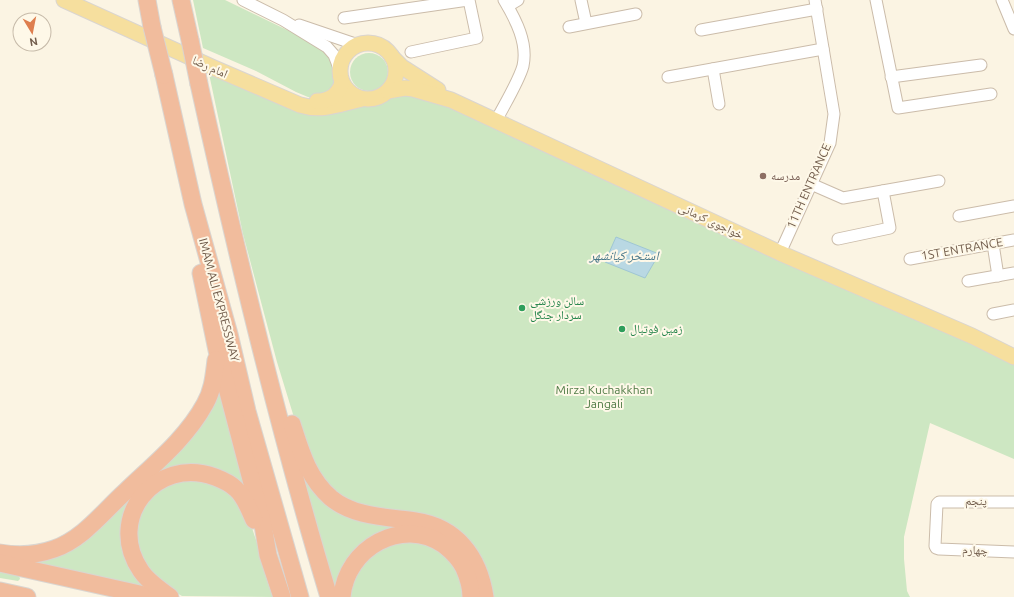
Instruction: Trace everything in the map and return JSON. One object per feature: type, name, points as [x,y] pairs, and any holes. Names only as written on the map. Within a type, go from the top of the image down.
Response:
[{"type":"highway","name":"IMAM ALI EXPRESSWAY","points":[[146,0],[193,204],[229,334],[247,411],[300,597]]},
{"type":"highway","points":[[180,0],[227,212],[282,430],[329,597]]},
{"type":"highway","points":[[193,204],[200,267],[217,350],[263,525],[268,555]]},
{"type":"highway","points":[[260,340],[274,370],[303,457],[310,474],[318,485],[332,499],[354,511],[416,521],[436,527],[450,534],[460,541],[472,557],[481,578],[486,597]]},
{"type":"highway","points":[[0,553],[24,555],[55,549],[76,537],[98,518],[166,452],[185,432],[199,414],[210,394],[213,384],[217,350]]},
{"type":"highway","points":[[170,597],[154,585],[141,572],[129,542],[130,524],[135,507],[146,491],[162,478],[184,472],[198,472],[226,481],[237,489],[243,497],[268,555],[282,597]]},
{"type":"highway","points":[[342,597],[345,580],[348,573],[364,552],[377,542],[406,534],[429,538],[440,543],[451,551],[460,561],[466,572],[471,597]]},
{"type":"highway","points":[[0,563],[153,597]]},
{"type":"highway","points":[[0,591],[27,597]]},
{"type":"main road","name":"امام رضا","points":[[64,0],[300,105],[311,108],[328,108],[362,99]]},
{"type":"main road","name":"امام رضا","points":[[83,0],[302,98],[313,101],[329,99],[336,95],[342,83]]},
{"type":"main road","points":[[392,57],[396,71],[395,78],[388,91],[382,96],[374,99],[362,99],[351,94],[342,83],[339,68],[346,53],[352,48],[367,43],[374,44],[381,47],[392,57],[402,67],[451,100]]},
{"type":"main road","points":[[388,91],[405,88],[413,89],[451,100]]},
{"type":"main road","name":"خواجوی کرمانی","points":[[451,100],[780,253],[972,336]]},
{"type":"main road","points":[[972,336],[1014,349]]},
{"type":"main road","points":[[972,336],[1014,357]]},
{"type":"street","points":[[243,0],[283,20],[327,47],[334,55],[339,68]]},
{"type":"street","points":[[344,18],[469,0],[477,38],[411,52]]},
{"type":"street","points":[[496,122],[523,67],[524,52],[522,37],[517,23],[506,3],[518,0]]},
{"type":"street","points":[[581,0],[586,23]]},
{"type":"street","points":[[876,0],[898,108],[991,94]]},
{"type":"street","points":[[1002,0],[1014,29]]},
{"type":"street","points":[[1010,0],[1014,10]]},
{"type":"street","points":[[701,30],[816,5]]},
{"type":"street","name":"11TH ENTRANCE","points":[[780,253],[830,142],[834,114],[816,5]]},
{"type":"street","points":[[569,27],[636,14]]},
{"type":"street","points":[[283,20],[358,46]]},
{"type":"street","points":[[668,77],[823,49]]},
{"type":"street","points":[[891,77],[981,65]]},
{"type":"street","points":[[713,69],[720,104]]},
{"type":"street","points":[[811,184],[843,198],[939,181]]},
{"type":"street","points":[[838,239],[890,228],[883,191]]},
{"type":"street","points":[[959,216],[1014,206]]},
{"type":"street","name":"1ST ENTRANCE","points":[[910,259],[1014,240]]},
{"type":"street","points":[[993,244],[998,276]]},
{"type":"street","points":[[968,282],[1014,273]]},
{"type":"street","points":[[993,314],[1014,310]]},
{"type":"street","name":"پنجم","points":[[936,548],[939,502],[1014,502]]},
{"type":"street","name":"چهارم","points":[[936,548],[1014,552]]},
{"type":"green space","points":[[193,0],[225,0],[316,44],[330,56],[335,68],[337,81],[333,91],[314,98],[308,97],[256,71],[203,48]]},
{"type":"green space","points":[[365,53],[373,53],[385,62],[388,72],[385,82],[379,88],[373,91],[365,91],[353,82],[350,76],[350,68],[359,56]]},
{"type":"green space","name":"Mirza Kuchakkhan Jangali","points":[[208,69],[276,98],[373,104],[379,103],[396,94],[422,95],[1014,361],[1014,459],[930,423],[904,537],[904,559],[907,591],[910,597],[489,597],[481,567],[337,499],[304,450],[277,362],[243,234]]},
{"type":"green space","points":[[219,368],[247,496],[178,468],[126,521],[158,591],[137,585],[0,557],[42,556],[166,456]]},
{"type":"green space","points":[[281,399],[299,455],[313,483],[387,520],[458,552],[388,534],[336,597]]},
{"type":"green space","points":[[180,476],[229,487],[249,519],[275,597],[182,596],[155,581],[134,545],[143,502]]},
{"type":"green space","points":[[420,539],[450,554],[467,597],[346,597],[347,584],[373,549]]},
{"type":"green space","points":[[0,571],[19,575],[20,579],[18,581],[0,578]]},
{"type":"water","name":"استخر کیانشهر","points":[[616,237],[659,254],[645,278],[605,262]]},
{"type":"place","name":"مدرسه","points":[[763,176]]},
{"type":"place","name":"سالن ورزشی سردار جنگل","points":[[522,308]]},
{"type":"place","name":"زمین فوتبال","points":[[622,329]]}]
